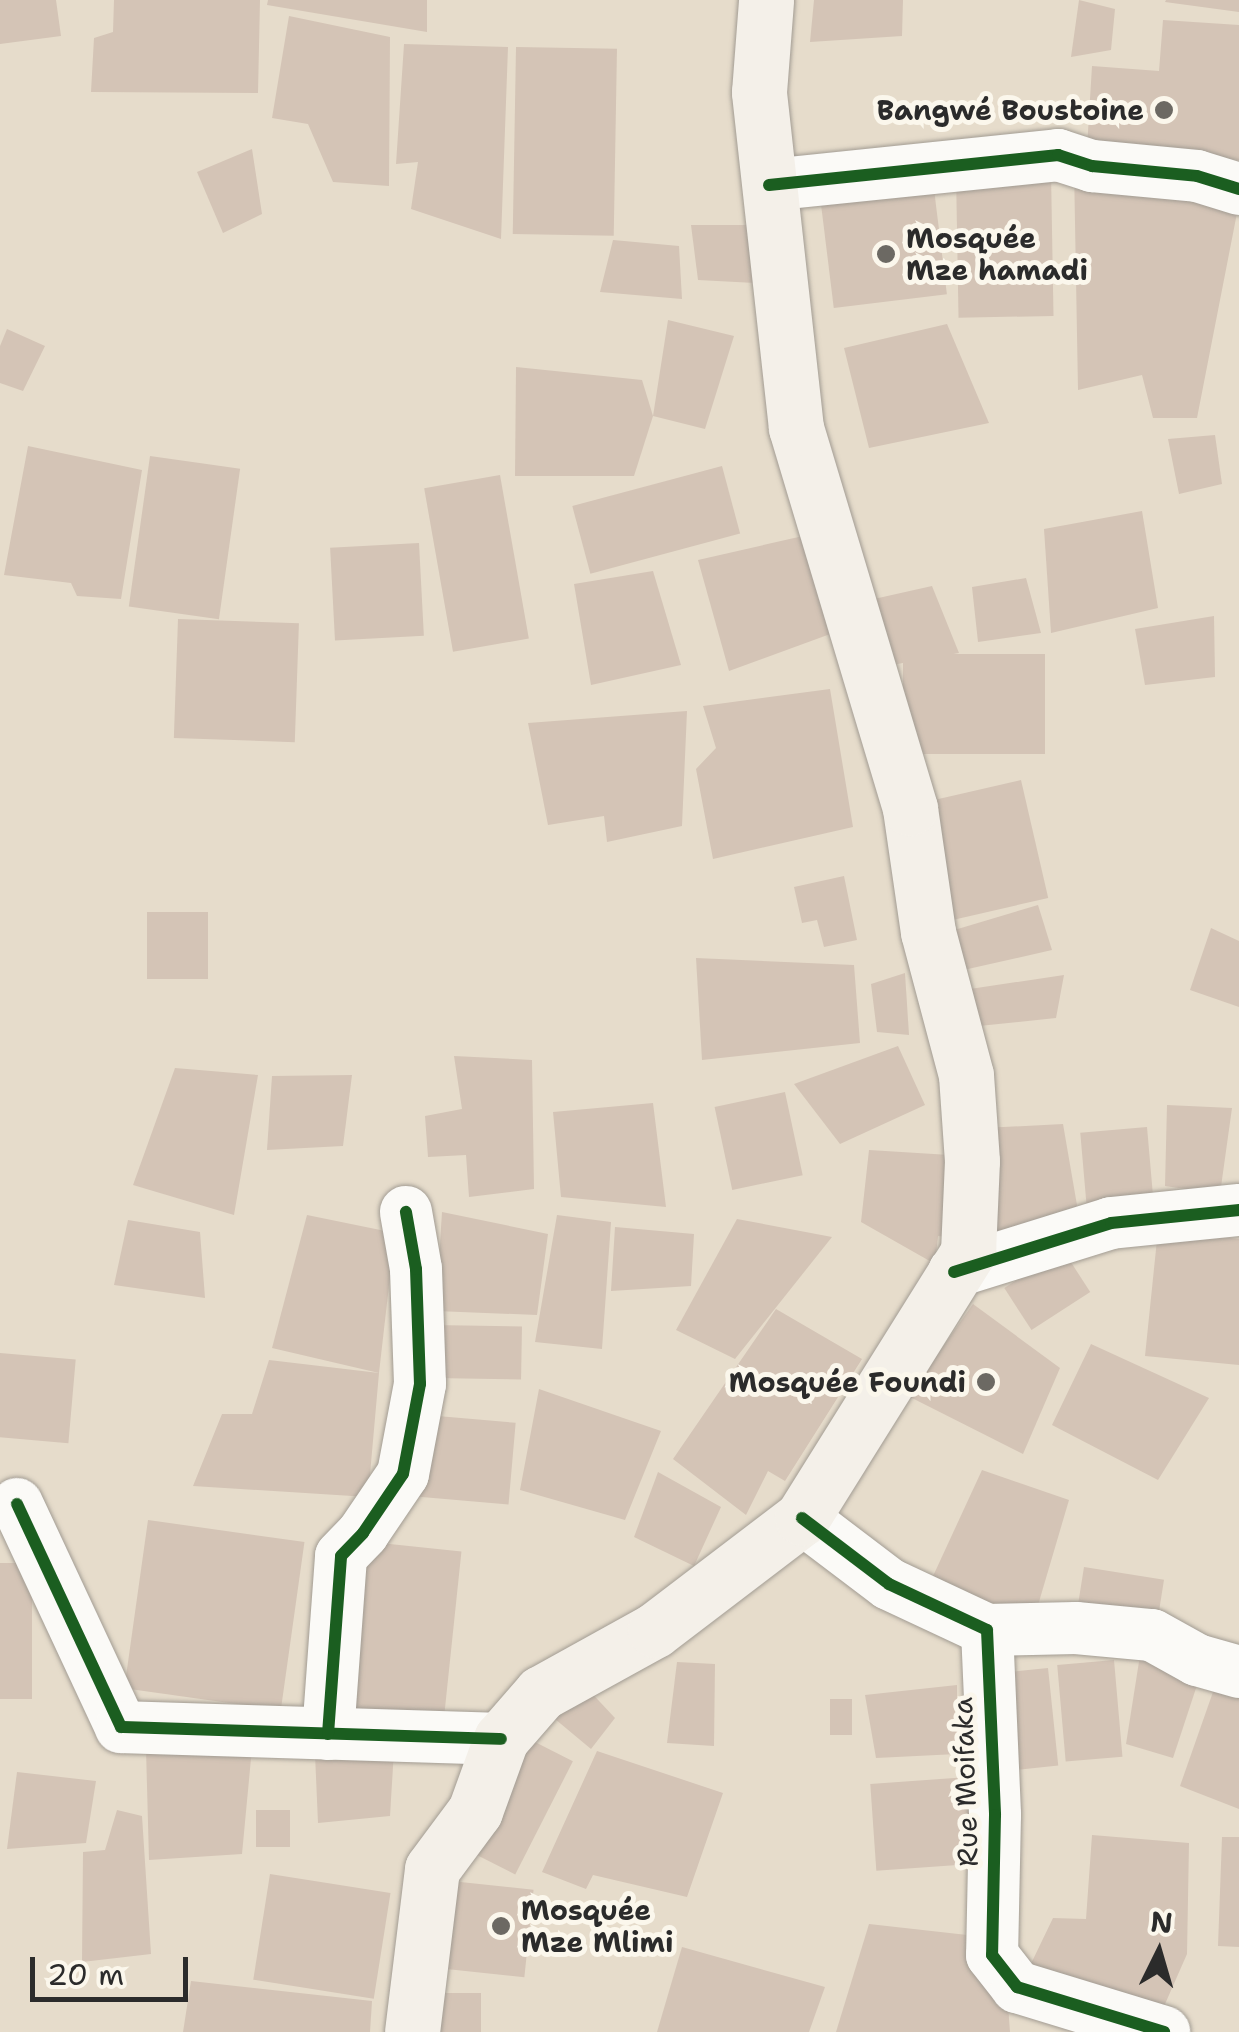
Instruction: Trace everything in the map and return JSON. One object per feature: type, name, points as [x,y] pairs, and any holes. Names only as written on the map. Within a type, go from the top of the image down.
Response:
[{"type":"main road","points":[[412,2032],[432,1869],[475,1811],[501,1739],[542,1693],[655,1630],[802,1518],[968,1252],[972,1161],[966,1075],[928,932],[910,808],[796,428],[759,92],[766,0]]},
{"type":"street","points":[[769,185],[1058,154],[1092,166],[1197,176],[1239,189]]},
{"type":"street","points":[[954,1272],[1111,1223],[1239,1210]]},
{"type":"street","points":[[328,1734],[341,1556],[363,1533],[403,1474],[420,1384],[416,1269],[406,1212]]},
{"type":"street","points":[[17,1504],[121,1727],[501,1739]]},
{"type":"street","points":[[802,1518],[889,1584],[987,1630],[1076,1628],[1152,1634],[1197,1660],[1239,1672]]},
{"type":"street","name":"Rue Moifaka","points":[[987,1630],[994,1815],[992,1955],[1017,1987],[1164,2032]]},
{"type":"building","points":[[0,0],[56,0],[61,36],[0,44]]},
{"type":"building","points":[[114,0],[260,0],[258,93],[91,92],[94,38],[113,32]]},
{"type":"building","points":[[268,0],[427,0],[427,32],[267,5]]},
{"type":"building","points":[[814,0],[903,0],[902,36],[810,42]]},
{"type":"building","points":[[1079,0],[1115,9],[1111,50],[1071,57]]},
{"type":"building","points":[[1239,0],[1239,12],[1165,2]]},
{"type":"building","points":[[289,16],[390,37],[389,186],[333,182],[308,124],[272,118]]},
{"type":"building","name":"Bangwé Boustoine","points":[[1163,20],[1239,25],[1239,160],[1087,148],[1092,66],[1159,71]]},
{"type":"building","points":[[404,44],[508,47],[501,239],[411,209],[418,162],[396,164]]},
{"type":"building","points":[[516,47],[617,49],[614,236],[513,234]]},
{"type":"building","points":[[252,149],[262,214],[223,233],[197,172]]},
{"type":"building","points":[[1074,167],[1237,213],[1197,418],[1153,418],[1142,375],[1078,390]]},
{"type":"building","points":[[1051,172],[1054,316],[959,318],[956,174]]},
{"type":"building","name":"Mosquée Mze hamadi","points":[[934,189],[947,294],[834,308],[821,203]]},
{"type":"building","points":[[691,225],[755,225],[755,283],[698,280]]},
{"type":"building","points":[[613,240],[679,246],[682,299],[600,292]]},
{"type":"building","points":[[668,320],[734,336],[705,429],[653,416]]},
{"type":"building","points":[[947,324],[989,423],[869,448],[844,348]]},
{"type":"building","points":[[7,329],[45,346],[23,391],[0,383],[0,346]]},
{"type":"building","points":[[516,367],[642,380],[653,416],[634,476],[515,476]]},
{"type":"building","points":[[1215,435],[1222,484],[1179,494],[1168,439]]},
{"type":"building","points":[[28,446],[142,470],[121,599],[77,596],[71,583],[4,575]]},
{"type":"building","points":[[150,456],[240,469],[219,619],[129,607]]},
{"type":"building","points":[[722,466],[740,534],[590,574],[572,506]]},
{"type":"building","points":[[500,475],[529,638],[453,652],[424,488]]},
{"type":"building","points":[[1142,511],[1158,608],[1051,633],[1044,529]]},
{"type":"building","points":[[803,536],[833,633],[729,671],[698,560]]},
{"type":"building","points":[[419,543],[424,636],[335,641],[330,548]]},
{"type":"building","points":[[653,571],[681,665],[591,685],[574,584]]},
{"type":"building","points":[[1026,578],[1041,633],[978,642],[972,587]]},
{"type":"building","points":[[932,586],[959,653],[886,666],[874,599]]},
{"type":"building","points":[[1214,616],[1215,677],[1145,685],[1135,629]]},
{"type":"building","points":[[178,619],[299,623],[295,742],[174,738]]},
{"type":"building","points":[[903,654],[1045,654],[1045,754],[903,754]]},
{"type":"building","points":[[830,689],[853,827],[713,859],[696,769],[716,748],[703,706]]},
{"type":"building","points":[[687,711],[682,826],[607,842],[604,816],[548,825],[528,723]]},
{"type":"building","points":[[1021,780],[1048,898],[944,922],[917,804]]},
{"type":"building","points":[[844,876],[857,940],[824,947],[817,920],[802,923],[794,887]]},
{"type":"building","points":[[1038,905],[1052,950],[959,971],[951,931]]},
{"type":"building","points":[[147,912],[208,912],[208,979],[147,979]]},
{"type":"building","points":[[1211,928],[1239,941],[1239,1007],[1190,990]]},
{"type":"building","points":[[696,958],[854,965],[860,1043],[702,1060]]},
{"type":"building","points":[[905,973],[909,1035],[877,1032],[871,984]]},
{"type":"building","points":[[1064,975],[1056,1018],[979,1026],[970,989]]},
{"type":"building","points":[[898,1046],[925,1105],[840,1144],[794,1084]]},
{"type":"building","points":[[454,1056],[532,1060],[534,1189],[469,1197],[466,1155],[428,1157],[425,1116],[462,1109]]},
{"type":"building","points":[[175,1068],[258,1075],[234,1215],[133,1185]]},
{"type":"building","points":[[352,1075],[343,1146],[267,1150],[272,1076]]},
{"type":"building","points":[[785,1092],[803,1175],[732,1190],[715,1107]]},
{"type":"building","points":[[653,1103],[666,1207],[561,1197],[553,1112]]},
{"type":"building","points":[[1167,1105],[1232,1108],[1220,1194],[1165,1186]]},
{"type":"building","points":[[1063,1124],[1078,1211],[980,1235],[984,1128]]},
{"type":"building","points":[[1147,1127],[1153,1199],[1087,1205],[1080,1133]]},
{"type":"building","points":[[869,1150],[966,1156],[960,1238],[938,1236],[935,1264],[861,1222]]},
{"type":"building","points":[[442,1212],[548,1234],[537,1315],[436,1311]]},
{"type":"building","points":[[307,1215],[395,1233],[379,1373],[272,1348]]},
{"type":"building","points":[[557,1215],[611,1222],[602,1349],[535,1342]]},
{"type":"building","points":[[737,1219],[832,1237],[735,1359],[676,1330]]},
{"type":"building","points":[[128,1220],[200,1232],[205,1298],[114,1285]]},
{"type":"building","points":[[615,1227],[694,1234],[691,1286],[611,1291]]},
{"type":"building","points":[[1158,1230],[1239,1239],[1239,1365],[1145,1356]]},
{"type":"building","points":[[1063,1250],[1090,1292],[1032,1330],[1004,1288]]},
{"type":"building","name":"Mosquée Foundi","points":[[973,1304],[1060,1368],[1023,1454],[908,1396]]},
{"type":"building","points":[[776,1309],[862,1359],[785,1481],[768,1471],[746,1515],[673,1459]]},
{"type":"building","points":[[434,1325],[522,1327],[521,1380],[433,1378]]},
{"type":"building","points":[[1091,1344],[1209,1398],[1158,1480],[1052,1425]]},
{"type":"building","points":[[0,1353],[76,1360],[68,1443],[0,1437]]},
{"type":"building","points":[[269,1360],[379,1373],[368,1497],[193,1486],[222,1414],[252,1414]]},
{"type":"building","points":[[539,1389],[661,1431],[625,1520],[520,1490]]},
{"type":"building","points":[[426,1415],[516,1423],[509,1505],[419,1497]]},
{"type":"building","points":[[982,1470],[1069,1500],[1031,1629],[922,1600]]},
{"type":"building","points":[[658,1472],[721,1507],[694,1566],[634,1537]]},
{"type":"building","points":[[148,1520],[304,1542],[281,1710],[124,1688]]},
{"type":"building","points":[[361,1541],[461,1552],[444,1720],[343,1709]]},
{"type":"building","points":[[0,1563],[32,1563],[32,1699],[0,1699]]},
{"type":"building","points":[[1084,1567],[1164,1580],[1156,1632],[1076,1619]]},
{"type":"building","points":[[1141,1649],[1201,1673],[1173,1758],[1126,1744]]},
{"type":"building","points":[[1114,1660],[1122,1757],[1066,1762],[1057,1665]]},
{"type":"building","points":[[677,1662],[715,1664],[714,1746],[667,1743]]},
{"type":"building","points":[[1048,1668],[1058,1765],[995,1772],[984,1675]]},
{"type":"building","points":[[1220,1672],[1239,1680],[1239,1809],[1180,1786]]},
{"type":"building","points":[[957,1685],[957,1754],[876,1758],[865,1695]]},
{"type":"building","points":[[585,1686],[615,1718],[591,1749],[555,1719]]},
{"type":"building","points":[[830,1699],[852,1699],[852,1735],[830,1735]]},
{"type":"building","points":[[531,1740],[573,1761],[515,1874],[473,1853]]},
{"type":"building","points":[[252,1748],[242,1854],[149,1860],[146,1749]]},
{"type":"building","points":[[394,1750],[390,1816],[318,1823],[315,1754]]},
{"type":"building","points":[[597,1751],[723,1793],[687,1897],[593,1875],[586,1889],[542,1872]]},
{"type":"building","points":[[17,1772],[96,1781],[86,1843],[7,1849]]},
{"type":"building","points":[[983,1776],[989,1863],[876,1871],[870,1784]]},
{"type":"building","points":[[117,1810],[142,1816],[151,1954],[82,1962],[83,1852],[105,1850]]},
{"type":"building","points":[[256,1810],[290,1810],[290,1847],[256,1847]]},
{"type":"building","points":[[1092,1835],[1189,1843],[1187,1954],[1158,2020],[1027,1972],[1053,1918],[1086,1919]]},
{"type":"building","points":[[1222,1837],[1239,1837],[1239,1947],[1218,1946]]},
{"type":"building","points":[[270,1874],[390,1893],[374,1999],[253,1980]]},
{"type":"building","points":[[451,1881],[534,1890],[524,1977],[442,1969]]},
{"type":"building","points":[[869,1924],[1003,1939],[1010,2032],[836,2032]]},
{"type":"building","points":[[682,1947],[825,1987],[809,2032],[657,2032]]},
{"type":"building","points":[[191,1981],[372,2001],[370,2032],[183,2032]]},
{"type":"building","points":[[423,1993],[481,1993],[481,2032],[423,2032]]},
{"type":"cycle path","points":[[769,185],[1058,155],[1092,166],[1197,176],[1239,189]]},
{"type":"cycle path","points":[[954,1272],[1111,1223],[1239,1210]]},
{"type":"cycle path","points":[[328,1734],[341,1556],[363,1533],[403,1474],[420,1384],[416,1269],[406,1212]]},
{"type":"cycle path","points":[[17,1504],[121,1727],[501,1739]]},
{"type":"cycle path","points":[[802,1518],[889,1584],[987,1630],[995,1815],[992,1955],[1017,1987],[1164,2032]]},
{"type":"place","name":"Bangwé Boustoine","points":[[1164,110]]},
{"type":"place","name":"Mosquée Mze hamadi","points":[[886,254]]},
{"type":"place","name":"Mosquée Foundi","points":[[986,1382]]},
{"type":"place","name":"Mosquée Mze Mlimi","points":[[501,1926]]}]
